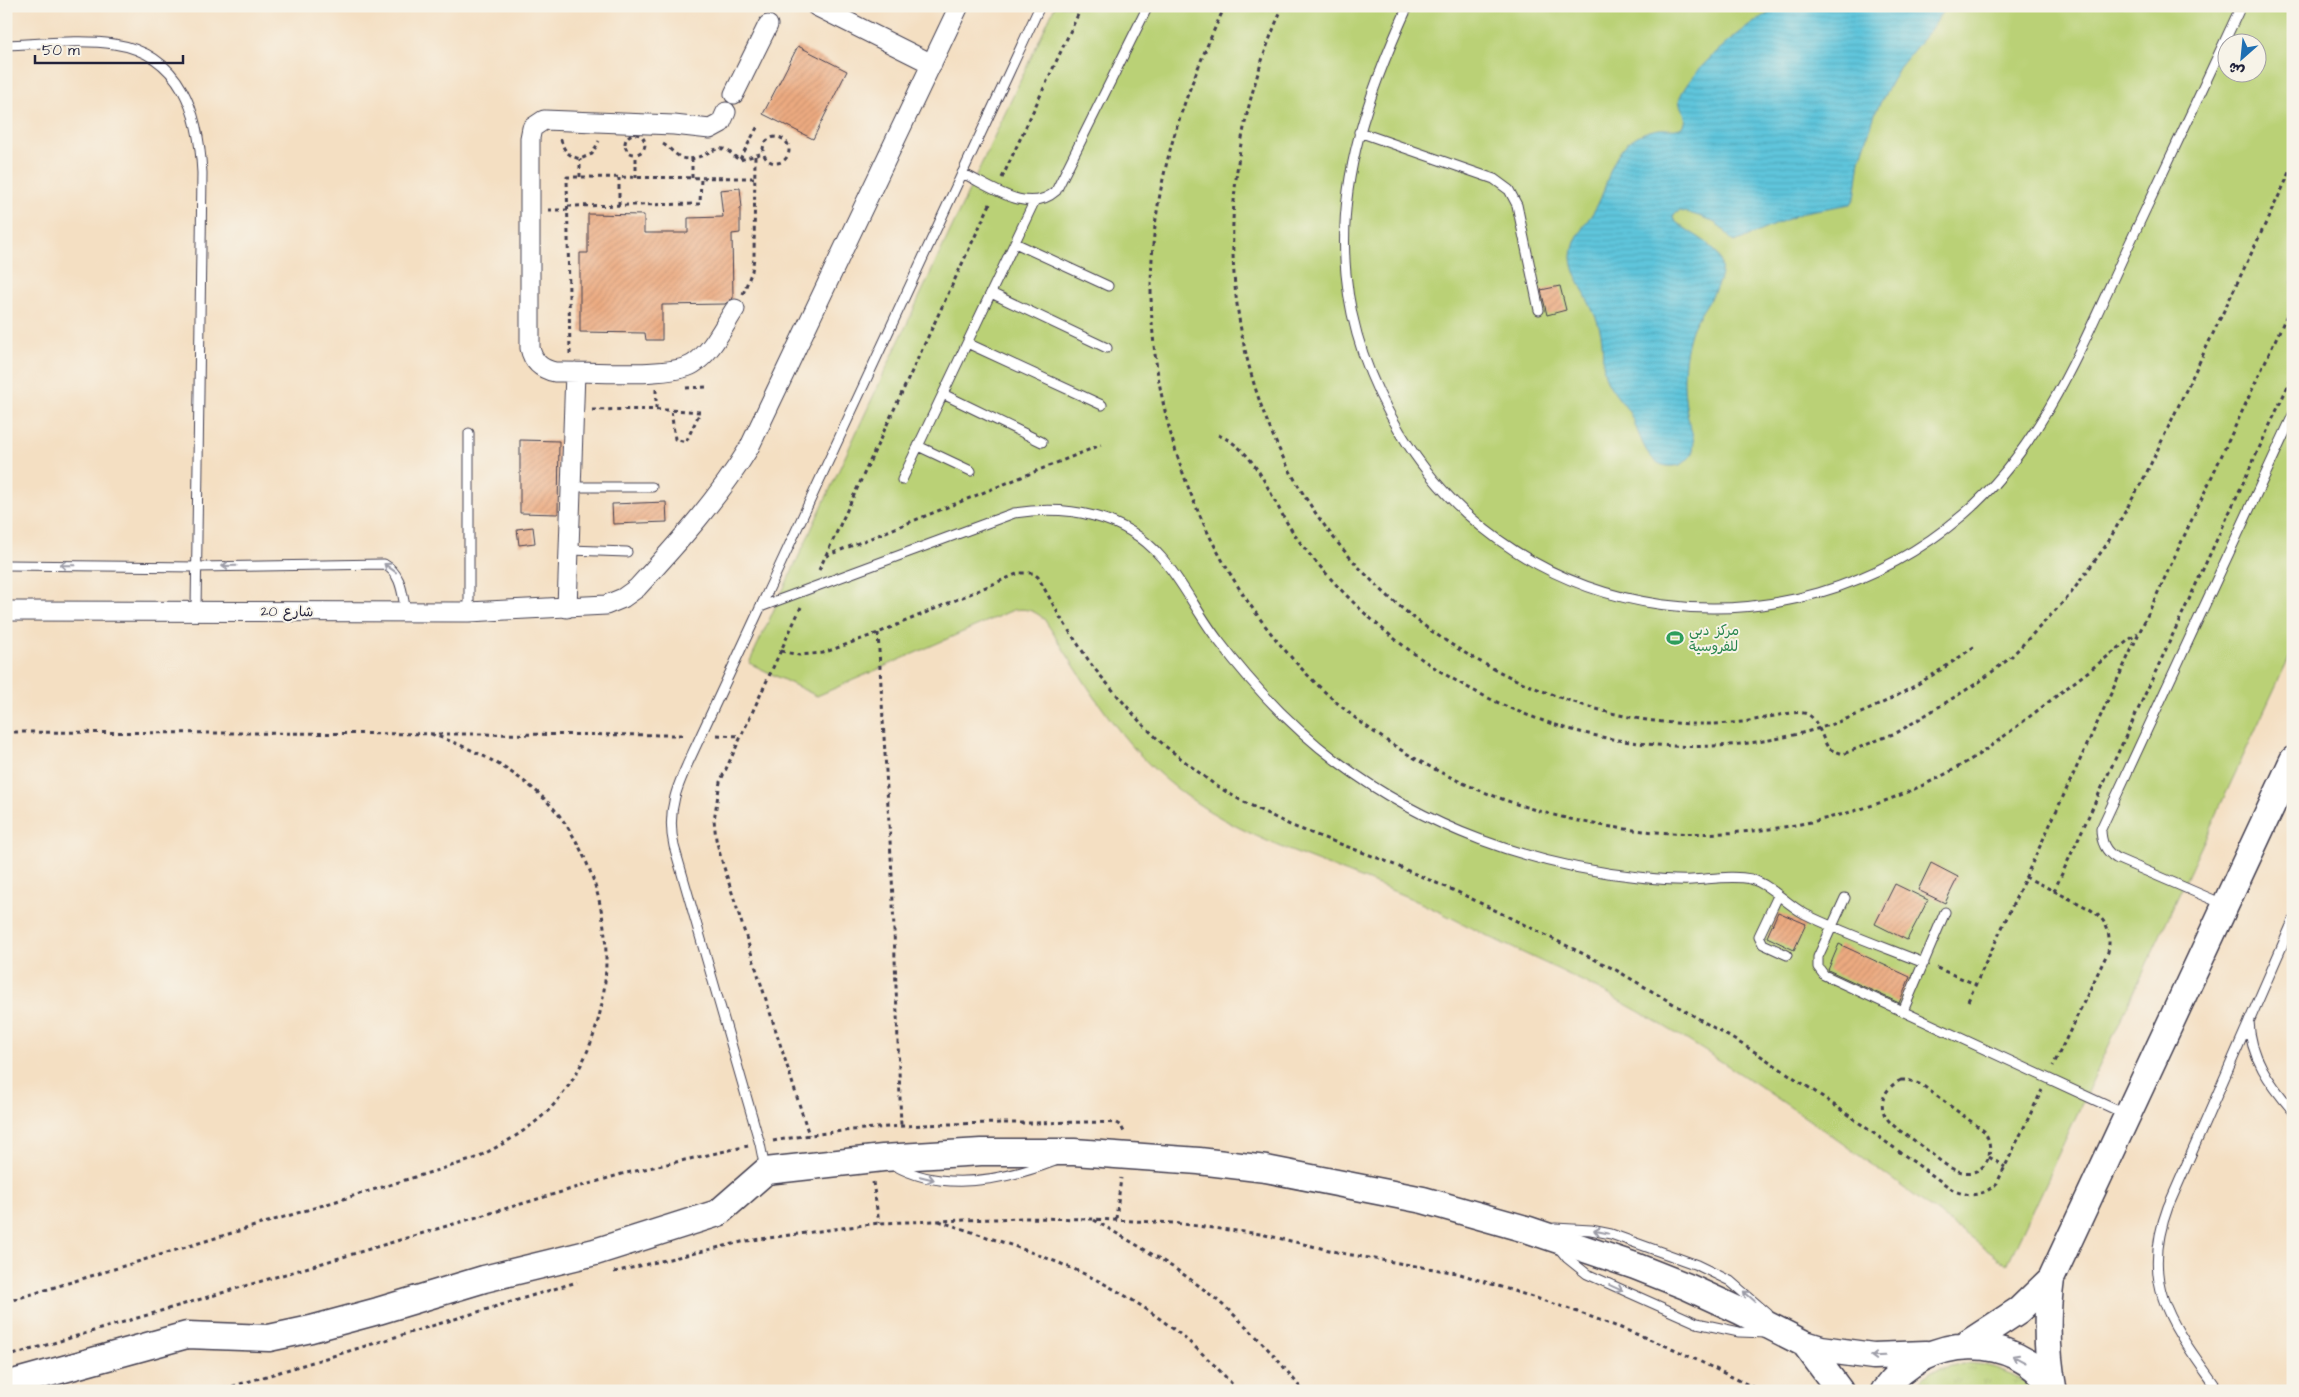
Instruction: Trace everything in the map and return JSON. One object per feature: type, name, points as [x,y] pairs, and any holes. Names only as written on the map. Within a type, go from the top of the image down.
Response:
[{"type":"street","points":[[816,6],[932,64]]},
{"type":"street","name":"شارع 20","points":[[6,610],[469,612],[606,605],[623,598],[637,588],[736,470],[760,426],[959,6]]},
{"type":"street","points":[[734,94],[768,25]]},
{"type":"street","points":[[726,112],[721,123],[710,129],[674,125],[560,121],[539,121],[532,128],[530,133],[530,348],[535,361],[540,367],[555,372],[669,372],[682,369],[702,357],[735,309]]},
{"type":"street","points":[[567,608],[574,410],[573,372]]},
{"type":"street","points":[[1964,1346],[2019,1310],[2051,1279],[2293,760]]},
{"type":"street","points":[[6,1386],[187,1335],[269,1338],[311,1329],[378,1311],[451,1288],[595,1252],[718,1213],[766,1171],[883,1158],[981,1152],[1074,1152],[1247,1167],[1332,1181],[1423,1200],[1541,1234],[1635,1266],[1688,1287],[1805,1344],[1856,1356],[1926,1354]]},
{"type":"street","points":[[2051,1279],[2047,1337],[2054,1389]]},
{"type":"street","points":[[1805,1344],[1840,1391]]},
{"type":"street","points":[[1884,1391],[1902,1370],[1926,1354],[1964,1346],[1981,1346],[2013,1356],[2028,1364],[2054,1389]]},
{"type":"lane","points":[[766,1171],[760,1144],[670,830],[670,814],[674,798],[700,735],[1040,6]]},
{"type":"lane","points":[[962,173],[1017,199],[1034,202],[1050,196],[1061,184],[1148,6]]},
{"type":"lane","points":[[1408,6],[1376,82],[1359,132],[1350,167],[1344,226],[1346,275],[1356,328],[1374,384],[1407,444],[1446,492],[1485,529],[1521,554],[1550,571],[1597,590],[1625,598],[1683,607],[1714,609],[1777,604],[1837,589],[1892,564],[1919,548],[1968,511],[2010,466],[2032,434],[2083,343],[2242,6]]},
{"type":"lane","points":[[6,45],[94,43],[113,44],[132,49],[150,57],[165,68],[178,83],[188,99],[200,141],[202,173],[196,610]]},
{"type":"lane","points":[[1359,132],[1494,179],[1509,190],[1517,206],[1539,310]]},
{"type":"lane","points":[[902,480],[1034,202]]},
{"type":"lane","points":[[1014,243],[1108,286]]},
{"type":"lane","points":[[991,293],[1107,348]]},
{"type":"lane","points":[[967,343],[1102,405]]},
{"type":"lane","points":[[942,394],[1042,442]]},
{"type":"lane","points":[[2226,905],[2116,858],[2110,854],[2102,843],[2101,829],[2293,415]]},
{"type":"lane","points":[[469,434],[469,612]]},
{"type":"lane","points":[[918,446],[971,471]]},
{"type":"lane","points":[[572,487],[652,487]]},
{"type":"lane","points":[[760,607],[1014,513],[1030,510],[1066,510],[1102,518],[1129,530],[1162,558],[1217,639],[1261,693],[1287,720],[1340,764],[1392,797],[1455,829],[1492,844],[1557,864],[1602,873],[1664,879],[1747,878],[1759,882],[1802,912],[1924,962]]},
{"type":"lane","points":[[570,550],[627,552]]},
{"type":"lane","points":[[6,565],[196,567],[384,564],[392,568],[398,575],[406,612]]},
{"type":"lane","points":[[1778,896],[1760,936],[1763,944],[1786,956]]},
{"type":"lane","points":[[1845,898],[1818,957],[1821,972],[1828,978],[2128,1116]]},
{"type":"lane","points":[[1903,1011],[1945,912]]},
{"type":"lane","points":[[2219,1391],[2169,1316],[2158,1280],[2157,1243],[2168,1208],[2249,1018],[2293,921]]},
{"type":"lane","points":[[2249,1018],[2250,1031],[2259,1064],[2267,1079],[2293,1111]]},
{"type":"path","points":[[1225,6],[1198,64],[1184,100],[1172,137],[1156,213],[1151,293],[1158,373],[1164,409],[1176,453],[1199,513],[1228,570],[1253,609],[1276,639],[1327,694],[1388,740],[1430,765],[1490,794],[1566,818],[1648,833],[1689,835],[1760,831],[1822,820],[1864,808],[1937,778],[1973,759],[2138,634]]},
{"type":"path","points":[[1283,6],[1255,81],[1242,138],[1233,200],[1232,232],[1235,298],[1241,336],[1262,411],[1277,447],[1294,478],[1324,523],[1357,565],[1406,612],[1461,651],[1531,686],[1599,710],[1655,721],[1712,724],[1769,718],[1801,712],[1811,716],[1829,749],[1843,754],[1898,732],[1947,704],[2010,658],[2069,596],[2107,544],[2145,476],[2293,166]]},
{"type":"path","points":[[560,121],[561,141],[564,149],[569,154],[580,159],[592,154],[598,142],[605,138]]},
{"type":"path","points":[[740,160],[759,124]]},
{"type":"path","points":[[618,138],[626,140]]},
{"type":"path","points":[[770,138],[781,138],[789,146],[789,152],[782,162],[771,162],[763,153],[763,148],[770,138]]},
{"type":"path","points":[[646,143],[653,142]]},
{"type":"path","points":[[660,143],[680,157],[692,159],[722,149],[740,160],[763,153]]},
{"type":"path","points":[[636,154],[636,178]]},
{"type":"path","points":[[735,309],[748,283],[754,258],[755,156]]},
{"type":"path","points":[[580,159],[580,177]]},
{"type":"path","points":[[692,159],[692,178]]},
{"type":"path","points":[[573,372],[567,177],[755,178]]},
{"type":"path","points":[[619,178],[619,205]]},
{"type":"path","points":[[568,206],[700,204],[701,178]]},
{"type":"path","points":[[1968,1002],[2293,302]]},
{"type":"path","points":[[2054,891],[2293,374]]},
{"type":"path","points":[[656,384],[656,409]]},
{"type":"path","points":[[574,410],[656,409],[671,410],[700,412],[686,442],[675,439],[671,410]]},
{"type":"path","points":[[1218,434],[1232,440],[1250,459],[1292,531],[1331,580],[1402,645],[1429,664],[1485,697],[1550,724],[1587,734],[1661,747],[1725,746],[1766,740],[1818,728],[1853,716],[1917,685],[1975,646]]},
{"type":"path","points":[[825,557],[1101,445]]},
{"type":"path","points":[[781,650],[799,656],[816,655],[878,633],[1018,573],[1033,573],[1043,582],[1060,617],[1093,667],[1141,723],[1192,768],[1240,800],[1292,826],[1383,860],[1462,894],[1616,970],[1763,1057],[1823,1097],[1952,1190],[1969,1195],[1985,1192],[1997,1183],[2108,952],[2110,943],[2107,927],[2098,914],[2025,877]]},
{"type":"path","points":[[878,633],[892,875],[902,1126]]},
{"type":"path","points":[[6,732],[741,736]]},
{"type":"path","points":[[6,1302],[474,1159],[525,1131],[557,1101],[582,1062],[592,1040],[603,999],[606,950],[604,924],[592,876],[573,836],[562,818],[531,788],[494,762],[474,751],[431,734]]},
{"type":"path","points":[[1924,962],[1975,984]]},
{"type":"path","points":[[1901,1080],[1908,1080],[1922,1085],[1984,1131],[1991,1143],[1989,1157],[1980,1168],[1974,1171],[1960,1172],[1954,1169],[1889,1121],[1882,1108],[1884,1094],[1888,1088],[1901,1080]]},
{"type":"path","points":[[6,1357],[622,1174],[809,1135],[902,1126],[993,1123],[1116,1123],[1124,1131],[1124,1155],[1116,1219]]},
{"type":"path","points":[[1989,1157],[2005,1168]]},
{"type":"path","points":[[1093,1218],[1170,1266],[1223,1306],[1270,1350],[1303,1391]]},
{"type":"path","points":[[606,1274],[746,1241],[832,1228],[936,1220],[1093,1218],[1174,1223],[1256,1233],[1346,1254],[1457,1273],[1567,1308],[1621,1328],[1674,1349],[1761,1391]]},
{"type":"path","points":[[936,1220],[1048,1258],[1110,1287],[1170,1328],[1210,1361],[1238,1391]]},
{"type":"path","points":[[218,1391],[581,1281]]},
{"type":"green space","name":"مركز دبي للفروسية","points":[[1055,6],[2293,6],[2293,649],[2007,1265],[1814,1123],[1715,1057],[1611,996],[1425,905],[1269,842],[1208,810],[1180,791],[1136,751],[1107,715],[1044,619],[1033,612],[1022,609],[1013,610],[817,696],[749,663]]},
{"type":"green space","points":[[1963,1363],[1983,1365],[2001,1370],[2018,1378],[2034,1391],[1907,1391],[1932,1371]]},
{"type":"water","points":[[1783,6],[1946,6],[1930,30],[1899,68],[1876,111],[1860,160],[1855,198],[1851,204],[1804,212],[1735,242],[1720,226],[1710,220],[1680,211],[1674,214],[1673,218],[1676,222],[1707,243],[1717,254],[1721,265],[1716,288],[1696,321],[1686,355],[1684,388],[1694,440],[1692,454],[1682,464],[1676,466],[1664,465],[1656,462],[1650,455],[1629,412],[1608,383],[1603,365],[1601,332],[1575,272],[1572,256],[1573,249],[1578,236],[1597,206],[1614,161],[1623,148],[1630,141],[1649,131],[1675,129],[1684,125],[1685,117],[1679,101],[1687,85],[1697,72],[1740,32],[1770,12]]},
{"type":"building","points":[[798,46],[847,71],[813,139],[763,114]]},
{"type":"building","points":[[740,188],[742,208],[740,208],[740,233],[732,234],[733,298],[725,304],[662,305],[662,340],[646,340],[645,333],[580,332],[580,253],[588,253],[588,214],[644,215],[644,233],[688,233],[688,218],[723,217],[720,190]]},
{"type":"building","points":[[1560,286],[1566,310],[1547,315],[1541,290]]},
{"type":"building","points":[[520,440],[559,441],[558,514],[520,513]]},
{"type":"building","points":[[666,502],[667,522],[613,524],[612,504]]},
{"type":"building","points":[[533,527],[535,543],[519,545],[517,529]]},
{"type":"building","points":[[1931,863],[1958,877],[1945,903],[1918,890]]},
{"type":"building","points":[[1895,884],[1928,900],[1907,940],[1875,924]]},
{"type":"building","points":[[1778,912],[1806,924],[1794,950],[1767,937]]},
{"type":"building","points":[[1839,944],[1910,977],[1899,1003],[1828,970]]},
{"type":"place","name":"مركز دبي للفروسية","points":[[1675,638]]}]
